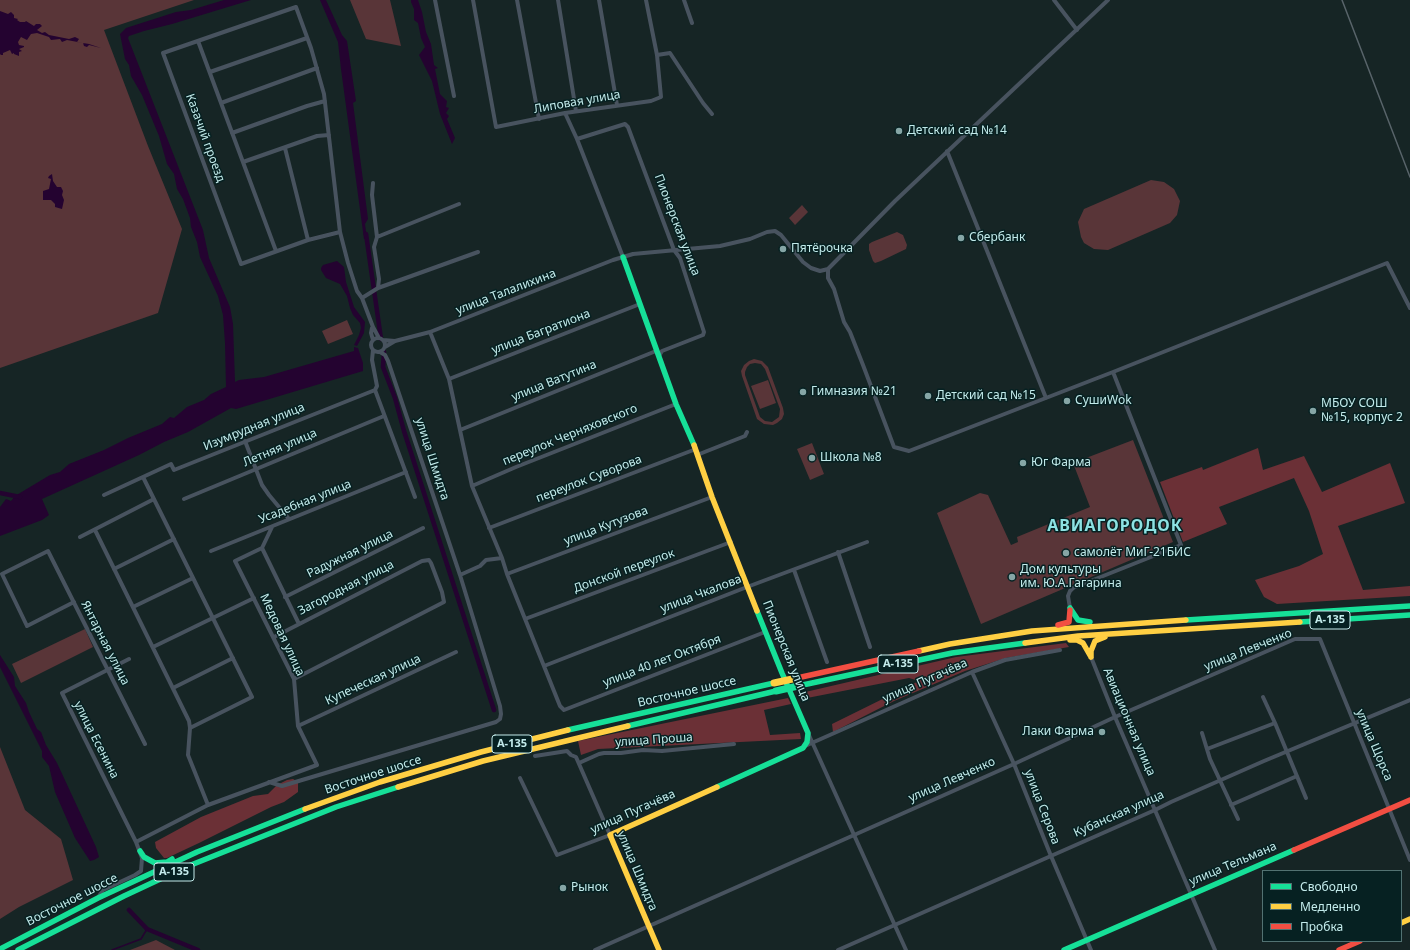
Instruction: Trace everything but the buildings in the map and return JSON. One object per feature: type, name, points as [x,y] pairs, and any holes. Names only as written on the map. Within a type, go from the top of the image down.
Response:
[{"type":"main road","name":"Пионерская улица","points":[[623,257],[676,404],[697,452],[712,497],[731,542],[765,632],[808,733]]},
{"type":"main road","name":"А-135","points":[[950,644],[1032,631],[1116,624],[1410,606]]},
{"type":"main road","points":[[1070,608],[1074,616],[1081,622],[1111,621],[1116,624]]},
{"type":"main road","points":[[1032,631],[1045,626],[1067,623],[1070,618],[1070,608]]},
{"type":"main road","name":"А-135","points":[[952,652],[1078,636],[1410,615]]},
{"type":"main road","points":[[1179,629],[1183,626],[1183,622],[1180,620]]},
{"type":"main road","points":[[1091,657],[1090,651],[1095,641],[1102,638],[1116,637],[1126,633]]},
{"type":"main road","points":[[1043,640],[1050,641],[1073,639],[1080,641],[1083,643],[1091,657]]},
{"type":"main road","points":[[950,644],[941,648],[944,653],[952,652]]},
{"type":"main road","name":"Восточное шоссе","points":[[0,949],[98,898],[198,852],[334,798],[380,782],[539,737],[950,644]]},
{"type":"main road","name":"Восточное шоссе","points":[[18,950],[186,866],[336,807],[376,794],[484,761],[550,744],[776,691],[952,652]]},
{"type":"main road","points":[[804,746],[807,742],[808,733]]},
{"type":"main road","name":"улица Пугачёва","points":[[610,835],[804,746]]},
{"type":"main road","name":"улица Тельмана","points":[[1064,950],[1410,800]]},
{"type":"main road","name":"улица Шмидта","points":[[610,835],[659,950]]},
{"type":"main road","points":[[140,851],[144,857],[155,863],[167,862],[190,853],[198,852]]},
{"type":"main road","points":[[1340,950],[1358,942]]},
{"type":"street","points":[[435,0],[454,96]]},
{"type":"street","name":"Липовая улица","points":[[473,0],[496,128],[576,111],[651,101],[661,97],[657,55]]},
{"type":"street","points":[[517,0],[538,119]]},
{"type":"street","points":[[558,0],[576,111]]},
{"type":"street","points":[[598,0],[617,106]]},
{"type":"street","points":[[646,0],[657,55],[670,53],[712,114]]},
{"type":"street","points":[[684,0],[692,23]]},
{"type":"street","points":[[1054,0],[1077,30]]},
{"type":"street","points":[[1108,0],[947,151],[828,269],[828,278],[834,289],[844,322],[850,332],[894,447],[909,451],[1387,263],[1410,308]]},
{"type":"street","name":"Казачий проезд","points":[[307,38],[296,7],[163,53],[241,264],[308,240],[340,232]]},
{"type":"street","points":[[210,72],[307,38],[317,68],[325,101],[340,232],[357,291],[362,298],[372,327],[385,347]]},
{"type":"street","points":[[198,41],[276,251]]},
{"type":"street","points":[[221,103],[317,68]]},
{"type":"street","points":[[232,133],[325,101]]},
{"type":"street","name":"Пионерская улица","points":[[566,113],[623,257]]},
{"type":"street","name":"Пионерская улица","points":[[577,139],[624,124],[628,127],[674,250],[680,258],[704,332],[703,335],[657,353]]},
{"type":"street","points":[[243,162],[317,136],[330,135]]},
{"type":"street","points":[[285,148],[308,240]]},
{"type":"street","points":[[947,151],[1046,398]]},
{"type":"street","points":[[373,183],[372,194],[377,237],[374,247],[380,279],[378,288]]},
{"type":"street","points":[[377,237],[459,204]]},
{"type":"street","name":"улица Талалихина","points":[[395,340],[430,332],[633,254],[720,246],[750,239],[767,232],[775,231],[811,268],[820,271],[828,269]]},
{"type":"street","points":[[362,298],[378,288],[478,252]]},
{"type":"street","name":"улица Багратиона","points":[[449,379],[640,304]]},
{"type":"street","points":[[372,327],[372,360],[377,386],[375,390],[415,497]]},
{"type":"street","points":[[430,332],[449,379],[472,486],[544,666]]},
{"type":"street","points":[[373,340],[395,340]]},
{"type":"street","points":[[373,350],[380,352],[395,340]]},
{"type":"street","name":"улица Шмидта","points":[[269,782],[282,786],[468,730],[491,725],[500,719],[500,706],[460,575],[388,361],[385,355],[380,352]]},
{"type":"street","name":"улица Ватутина","points":[[460,430],[657,353]]},
{"type":"street","points":[[1070,608],[1068,596],[1073,588],[1181,545],[1112,372]]},
{"type":"street","name":"Изумрудная улица","points":[[143,477],[171,464],[174,470],[375,390]]},
{"type":"street","name":"переулок Черняховского","points":[[472,486],[516,467],[676,404]]},
{"type":"street","name":"Летняя улица","points":[[184,499],[384,416]]},
{"type":"street","name":"переулок Суворова","points":[[489,528],[745,436],[747,432]]},
{"type":"street","points":[[245,441],[256,470],[266,490],[289,519]]},
{"type":"street","name":"Усадебная улица","points":[[211,551],[406,472]]},
{"type":"street","points":[[104,495],[143,477],[252,697],[190,728]]},
{"type":"street","name":"улица Кутузова","points":[[507,574],[712,497]]},
{"type":"street","points":[[80,537],[154,499]]},
{"type":"street","points":[[272,527],[262,548],[299,624]]},
{"type":"street","name":"Радужная улица","points":[[285,597],[423,528]]},
{"type":"street","points":[[95,530],[189,721],[190,728],[188,755],[208,805]]},
{"type":"street","points":[[114,569],[174,540]]},
{"type":"street","name":"Донской переулок","points":[[525,619],[731,542]]},
{"type":"street","name":"улица Чкалова","points":[[544,666],[867,542]]},
{"type":"street","name":"Медовая улица","points":[[262,548],[235,561],[294,678],[298,726],[317,765],[269,782]]},
{"type":"street","name":"Янтарная улица","points":[[74,602],[27,626],[2,574],[48,551],[74,602],[108,670],[144,744]]},
{"type":"street","points":[[838,552],[870,646]]},
{"type":"street","points":[[460,575],[480,566],[486,560],[502,558]]},
{"type":"street","name":"Загородная улица","points":[[274,637],[422,561],[429,560],[431,563],[442,592],[444,602],[294,678]]},
{"type":"street","points":[[794,570],[827,662]]},
{"type":"street","points":[[133,608],[193,578]]},
{"type":"street","points":[[153,647],[254,598]]},
{"type":"street","name":"улица 40 лет Октября","points":[[544,666],[560,706],[566,710],[765,632]]},
{"type":"street","name":"улица Левченко","points":[[595,950],[1014,764],[1115,717],[1294,639],[1320,639]]},
{"type":"street","name":"улица Щорса","points":[[1320,639],[1410,860]]},
{"type":"street","name":"улица Пугачёва","points":[[804,746],[972,672],[1005,660],[1060,650]]},
{"type":"street","name":"Купеческая улица","points":[[298,726],[456,652]]},
{"type":"street","name":"Авиационная улица","points":[[1091,657],[1115,717],[1215,950]]},
{"type":"street","points":[[172,688],[233,658]]},
{"type":"street","name":"улица Есенина","points":[[129,659],[62,693],[136,842]]},
{"type":"street","name":"улица Серова","points":[[972,672],[1014,764],[1090,950]]},
{"type":"street","points":[[1263,697],[1306,798]]},
{"type":"street","name":"Кубанская улица","points":[[838,950],[1220,780],[1410,700]]},
{"type":"street","points":[[1207,749],[1275,723]]},
{"type":"street","name":"Пионерская улица","points":[[808,733],[855,834],[906,950]]},
{"type":"street","points":[[1202,733],[1207,749],[1238,819]]},
{"type":"street","name":"улица Проша","points":[[579,763],[604,753],[621,753],[643,750],[662,751],[734,744]]},
{"type":"street","name":"улица Шмидта","points":[[535,756],[567,751],[576,757],[610,835]]},
{"type":"street","points":[[1231,805],[1297,776]]},
{"type":"street","name":"улица Пугачёва","points":[[520,778],[557,856],[610,835]]},
{"type":"street","points":[[98,898],[103,890],[141,871],[142,858],[136,842],[208,805],[269,782]]},
{"type":"shaded area","points":[[0,0],[194,0],[104,30],[148,146],[182,229],[158,313],[0,368]]},
{"type":"shaded area","points":[[224,0],[251,0],[144,31],[129,36],[128,38],[203,230],[209,258],[230,307],[233,324],[235,382],[239,380],[264,377],[354,351],[354,347],[358,348],[363,363],[363,371],[236,409],[231,408],[188,432],[42,499],[49,515],[42,520],[0,536],[0,507],[6,499],[11,501],[15,496],[50,475],[60,472],[69,464],[162,424],[170,417],[174,418],[187,407],[204,400],[211,394],[226,387],[223,315],[218,296],[200,257],[197,242],[191,227],[190,218],[183,199],[177,189],[174,174],[167,164],[159,136],[142,95],[131,76],[129,65],[125,59],[120,34],[126,28],[176,12],[191,10]]},
{"type":"shaded area","points":[[320,0],[326,0],[342,35],[347,41],[356,101],[353,103],[368,219],[365,224],[367,239],[364,239],[338,42]]},
{"type":"shaded area","points":[[350,0],[390,0],[401,46],[366,39]]},
{"type":"shaded area","points":[[411,0],[418,0],[426,32],[431,44],[434,65],[438,68],[435,69],[440,94],[447,101],[446,107],[449,108],[446,113],[449,116],[447,119],[455,138],[452,144],[440,114],[432,81],[419,55],[425,47],[421,38],[418,23],[414,20],[414,9]]},
{"type":"shaded area","points":[[0,11],[8,14],[11,12],[14,15],[14,18],[18,19],[17,20],[20,22],[26,21],[34,26],[36,24],[40,24],[42,26],[37,30],[42,33],[45,32],[49,35],[69,39],[75,37],[79,39],[77,42],[67,40],[62,42],[60,39],[51,40],[49,37],[37,33],[31,34],[27,40],[21,37],[18,42],[19,45],[24,46],[19,49],[22,51],[19,52],[19,56],[14,53],[12,54],[10,50],[1,55]]},
{"type":"shaded area","points":[[83,43],[101,48],[89,45],[87,47],[84,46]]},
{"type":"shaded area","points":[[52,174],[53,181],[57,187],[61,187],[63,191],[62,195],[64,200],[62,209],[55,207],[55,204],[51,200],[43,200],[43,191],[49,189],[51,179],[48,178]]},
{"type":"shaded area","points":[[1151,180],[1164,182],[1174,189],[1180,201],[1177,215],[1170,223],[1108,250],[1094,249],[1084,243],[1081,237],[1078,222],[1084,209]]},
{"type":"shaded area","points":[[802,205],[808,212],[795,225],[789,218]]},
{"type":"shaded area","points":[[897,232],[903,235],[907,245],[906,249],[875,263],[869,250],[869,244]]},
{"type":"shaded area","points":[[337,261],[344,267],[346,282],[354,307],[365,322],[364,333],[357,346],[354,345],[361,328],[360,323],[353,315],[347,296],[340,284],[326,278],[321,270],[323,265]]},
{"type":"shaded area","points":[[347,320],[353,334],[328,344],[322,331]]},
{"type":"shaded area","points":[[754,359],[762,361],[768,367],[784,414],[782,419],[773,425],[764,424],[757,419],[741,371],[744,365]],"holes":[[[750,364],[761,364],[765,369],[780,409],[779,417],[772,422],[765,421],[760,417],[745,375],[747,367]]]},
{"type":"shaded area","points":[[768,380],[776,403],[760,409],[751,386]]},
{"type":"shaded area","points":[[1133,440],[1173,542],[981,624],[937,513],[980,493],[988,495],[1011,545],[1018,542],[1017,537],[1090,507],[1073,463]]},
{"type":"shaded area","points":[[812,443],[824,474],[810,480],[797,449]]},
{"type":"shaded area","points":[[1258,448],[1263,470],[1304,456],[1322,492],[1390,463],[1405,503],[1338,526],[1363,590],[1410,586],[1410,596],[1277,604],[1264,597],[1255,580],[1299,566],[1323,554],[1309,511],[1294,478],[1219,507],[1227,524],[1183,542],[1160,482],[1202,467],[1203,470]]},
{"type":"shaded area","points":[[85,629],[93,647],[21,683],[12,664]]},
{"type":"shaded area","points":[[1066,643],[1069,647],[1006,658],[965,671],[894,701],[833,732],[832,724],[919,681],[909,678],[802,699],[801,693],[956,657]]},
{"type":"shaded area","points":[[0,655],[14,677],[15,686],[26,703],[37,729],[41,732],[46,745],[57,763],[96,847],[99,857],[94,860],[90,861],[75,838],[55,792],[49,766],[42,757],[42,751],[0,667]]},
{"type":"shaded area","points":[[788,698],[791,704],[764,710],[770,735],[800,733],[801,739],[598,749],[581,755],[578,741]]},
{"type":"shaded area","points":[[0,747],[25,810],[61,839],[73,880],[19,907],[0,919]]},
{"type":"shaded area","points":[[293,779],[298,782],[298,792],[284,802],[167,858],[164,858],[156,848],[155,842],[201,817],[253,796],[268,794],[277,785]]},
{"type":"shaded area","points":[[156,940],[175,950],[130,950]]},
{"type":"waterway","points":[[366,234],[381,339]]},
{"type":"waterway","points":[[384,352],[383,367],[395,398],[404,431],[494,710]]},
{"type":"waterway","points":[[0,493],[20,497]]},
{"type":"waterway","points":[[129,910],[147,929],[198,950]]},
{"type":"waterway","points":[[112,950],[141,939],[147,929]]},
{"type":"railway","points":[[1342,0],[1410,177]]},
{"type":"traffic: fast","points":[[623,257],[676,404],[694,445]]},
{"type":"traffic: fast","points":[[1186,620],[1410,606]]},
{"type":"traffic: fast","points":[[1070,608],[1078,620],[1090,622]]},
{"type":"traffic: fast","points":[[717,787],[803,748],[807,742],[808,733],[757,611]]},
{"type":"traffic: fast","points":[[1300,622],[1410,615]]},
{"type":"traffic: fast","points":[[798,686],[952,653],[1025,643]]},
{"type":"traffic: fast","points":[[568,730],[774,683]]},
{"type":"traffic: fast","points":[[776,691],[798,686]]},
{"type":"traffic: fast","points":[[628,726],[776,691]]},
{"type":"traffic: fast","points":[[18,950],[124,896],[186,867],[336,807],[398,787]]},
{"type":"traffic: fast","points":[[0,949],[98,898],[197,852],[305,809]]},
{"type":"traffic: fast","points":[[1064,950],[1294,850]]},
{"type":"traffic: fast","points":[[140,851],[144,857],[155,863],[167,862],[172,859]]},
{"type":"traffic: slow","points":[[694,445],[712,497],[757,611]]},
{"type":"traffic: slow","points":[[919,651],[950,644],[1032,631],[1186,620]]},
{"type":"traffic: slow","points":[[1025,643],[1078,636],[1300,622]]},
{"type":"traffic: slow","points":[[1091,657],[1091,651],[1095,641],[1105,637]]},
{"type":"traffic: slow","points":[[1070,640],[1077,640],[1083,643],[1091,657]]},
{"type":"traffic: slow","points":[[774,683],[797,678]]},
{"type":"traffic: slow","points":[[398,787],[483,761],[628,726]]},
{"type":"traffic: slow","points":[[305,809],[380,782],[481,752],[568,730]]},
{"type":"traffic: slow","points":[[659,950],[610,835],[717,787]]},
{"type":"traffic: slow","points":[[1402,923],[1410,919]]},
{"type":"traffic: jam","points":[[1058,625],[1069,622],[1070,610]]},
{"type":"traffic: jam","points":[[797,678],[919,651]]},
{"type":"traffic: jam","points":[[1294,850],[1410,800]]},
{"type":"traffic: jam","points":[[1339,950],[1358,942]]},
{"type":"place","name":"Детский сад №14","points":[[899,131]]},
{"type":"place","name":"Сбербанк","points":[[961,238]]},
{"type":"place","name":"Пятёрочка","points":[[783,249]]},
{"type":"place","name":"Гимназия №21","points":[[803,392]]},
{"type":"place","name":"Детский сад №15","points":[[928,396]]},
{"type":"place","name":"СушиWok","points":[[1067,401]]},
{"type":"place","name":"МБОУ СОШ №15, корпус 2","points":[[1313,411]]},
{"type":"place","name":"Школа №8","points":[[812,458]]},
{"type":"place","name":"Юг Фарма","points":[[1023,463]]},
{"type":"place","name":"самолёт МиГ-21БИС","points":[[1066,553]]},
{"type":"place","name":"Дом культуры им. Ю.А.Гагарина","points":[[1012,577]]},
{"type":"place","name":"Лаки Фарма","points":[[1102,732]]},
{"type":"place","name":"Рынок","points":[[563,888]]},
{"type":"district","name":"АВИАГОРОДОК","points":[[1115,526]]}]
